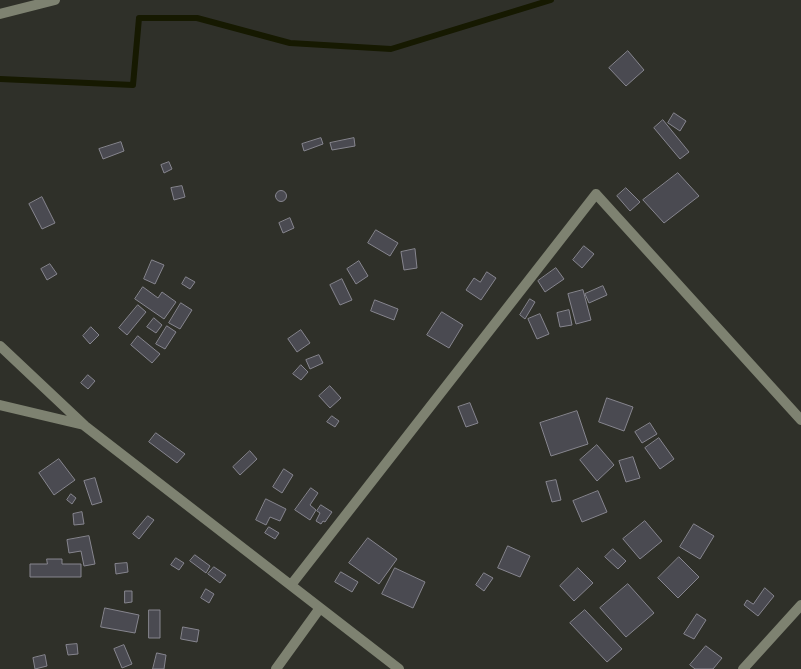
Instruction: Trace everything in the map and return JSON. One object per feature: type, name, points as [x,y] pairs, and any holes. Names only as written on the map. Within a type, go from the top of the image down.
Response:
[{"type":"street","points":[[0,14],[55,0]]},
{"type":"street","points":[[291,585],[596,194],[801,420]]},
{"type":"street","points":[[0,346],[86,426],[399,669]]},
{"type":"street","points":[[0,405],[86,426]]},
{"type":"street","points":[[743,669],[801,605]]},
{"type":"street","points":[[276,669],[320,608]]},
{"type":"building","points":[[628,51],[644,70],[626,86],[609,68]]},
{"type":"building","points":[[674,113],[686,121],[680,131],[668,123]]},
{"type":"building","points":[[663,120],[689,152],[680,159],[654,128]]},
{"type":"building","points":[[321,138],[323,144],[304,151],[302,144]]},
{"type":"building","points":[[354,138],[355,146],[332,150],[330,143]]},
{"type":"building","points":[[121,142],[124,151],[103,159],[99,149]]},
{"type":"building","points":[[169,162],[172,169],[164,173],[161,165]]},
{"type":"building","points":[[678,173],[699,196],[664,223],[643,200]]},
{"type":"building","points":[[182,186],[185,197],[174,200],[171,188]]},
{"type":"building","points":[[626,188],[640,202],[630,211],[617,196]]},
{"type":"building","points":[[281,190],[287,196],[281,202],[275,196]]},
{"type":"building","points":[[42,197],[55,223],[42,229],[29,204]]},
{"type":"building","points":[[290,218],[294,228],[283,233],[279,223]]},
{"type":"building","points":[[376,230],[398,243],[390,256],[368,243]]},
{"type":"building","points":[[584,246],[594,254],[582,268],[573,260]]},
{"type":"building","points":[[415,249],[417,268],[404,270],[401,252]]},
{"type":"building","points":[[152,260],[164,265],[155,284],[144,279]]},
{"type":"building","points":[[359,261],[368,276],[356,284],[347,269]]},
{"type":"building","points":[[50,264],[57,274],[47,280],[41,269]]},
{"type":"building","points":[[556,268],[564,279],[545,292],[538,281]]},
{"type":"building","points":[[487,272],[496,278],[481,300],[466,290],[474,278],[480,282]]},
{"type":"building","points":[[186,277],[195,282],[190,289],[182,284]]},
{"type":"building","points":[[342,279],[352,300],[340,305],[330,285]]},
{"type":"building","points":[[603,286],[607,295],[589,303],[585,294]]},
{"type":"building","points":[[143,287],[158,298],[162,292],[176,302],[164,319],[135,299]]},
{"type":"building","points":[[583,290],[591,320],[576,324],[568,294]]},
{"type":"building","points":[[530,299],[535,302],[525,319],[520,315]]},
{"type":"building","points":[[375,300],[398,309],[394,320],[371,311]]},
{"type":"building","points":[[181,303],[192,310],[180,329],[169,323]]},
{"type":"building","points":[[138,305],[146,312],[127,335],[119,328]]},
{"type":"building","points":[[569,310],[572,325],[560,327],[557,313]]},
{"type":"building","points":[[442,312],[463,325],[449,348],[427,335]]},
{"type":"building","points":[[540,314],[549,334],[537,339],[528,319]]},
{"type":"building","points":[[154,318],[162,325],[156,333],[147,327]]},
{"type":"building","points":[[167,326],[176,332],[165,349],[156,344]]},
{"type":"building","points":[[91,327],[99,335],[90,344],[83,336]]},
{"type":"building","points":[[301,330],[310,343],[297,352],[288,339]]},
{"type":"building","points":[[138,336],[160,354],[152,363],[131,345]]},
{"type":"building","points":[[319,355],[323,363],[310,369],[306,360]]},
{"type":"building","points":[[301,365],[308,372],[301,380],[293,374]]},
{"type":"building","points":[[88,375],[95,381],[88,389],[81,383]]},
{"type":"building","points":[[330,386],[341,398],[330,408],[319,396]]},
{"type":"building","points":[[607,398],[633,407],[624,431],[599,422]]},
{"type":"building","points":[[470,403],[478,423],[466,427],[458,407]]},
{"type":"building","points":[[577,411],[588,444],[551,456],[540,423]]},
{"type":"building","points":[[332,416],[339,421],[335,427],[327,422]]},
{"type":"building","points":[[650,423],[657,434],[642,443],[635,432]]},
{"type":"building","points":[[156,433],[185,454],[177,463],[149,442]]},
{"type":"building","points":[[659,438],[674,459],[660,469],[645,448]]},
{"type":"building","points":[[597,445],[614,465],[597,481],[580,460]]},
{"type":"building","points":[[250,451],[257,459],[240,475],[233,467]]},
{"type":"building","points":[[633,457],[640,478],[626,482],[619,461]]},
{"type":"building","points":[[59,459],[75,480],[54,495],[39,473]]},
{"type":"building","points":[[284,469],[293,475],[282,493],[273,487]]},
{"type":"building","points":[[95,478],[102,502],[92,505],[84,481]]},
{"type":"building","points":[[556,480],[561,500],[552,502],[546,482]]},
{"type":"building","points":[[311,488],[318,493],[310,505],[316,510],[310,520],[295,510]]},
{"type":"building","points":[[598,491],[607,512],[582,522],[573,501]]},
{"type":"building","points":[[71,494],[76,498],[72,504],[67,500]]},
{"type":"building","points":[[266,499],[286,509],[280,521],[270,517],[266,525],[256,520]]},
{"type":"building","points":[[321,505],[332,512],[325,522],[323,521],[321,524],[316,521],[320,513],[317,511]]},
{"type":"building","points":[[82,512],[84,524],[74,525],[73,514]]},
{"type":"building","points":[[148,516],[154,520],[139,539],[133,534]]},
{"type":"building","points":[[645,521],[662,541],[640,559],[623,539]]},
{"type":"building","points":[[694,524],[714,536],[700,559],[680,547]]},
{"type":"building","points":[[269,527],[279,533],[275,539],[265,533]]},
{"type":"building","points":[[89,536],[95,564],[84,566],[81,551],[69,553],[67,540]]},
{"type":"building","points":[[368,538],[397,559],[379,584],[349,563]]},
{"type":"building","points":[[508,546],[530,556],[520,577],[498,568]]},
{"type":"building","points":[[613,549],[626,561],[618,569],[605,557]]},
{"type":"building","points":[[195,555],[210,566],[206,573],[190,561]]},
{"type":"building","points":[[679,557],[699,577],[678,598],[658,578]]},
{"type":"building","points":[[176,558],[184,563],[179,570],[171,565]]},
{"type":"building","points":[[47,559],[62,559],[62,564],[81,564],[81,577],[30,577],[30,564],[47,564]]},
{"type":"building","points":[[127,563],[128,572],[116,574],[115,564]]},
{"type":"building","points":[[214,567],[226,575],[220,583],[208,574]]},
{"type":"building","points":[[395,568],[425,582],[413,608],[382,594]]},
{"type":"building","points":[[578,568],[593,583],[574,601],[560,586]]},
{"type":"building","points":[[341,572],[358,582],[352,592],[335,582]]},
{"type":"building","points":[[484,573],[493,578],[484,591],[476,585]]},
{"type":"building","points":[[628,584],[654,613],[626,637],[600,608]]},
{"type":"building","points":[[765,588],[774,596],[758,616],[744,605],[747,600],[753,604]]},
{"type":"building","points":[[206,589],[214,594],[209,603],[201,598]]},
{"type":"building","points":[[125,591],[132,591],[132,602],[125,603]]},
{"type":"building","points":[[105,608],[139,615],[135,633],[101,627]]},
{"type":"building","points":[[149,610],[160,610],[160,638],[149,638]]},
{"type":"building","points":[[585,610],[622,649],[607,662],[570,623]]},
{"type":"building","points":[[697,614],[706,620],[694,639],[684,634]]},
{"type":"building","points":[[183,627],[199,630],[197,642],[181,639]]},
{"type":"building","points":[[77,644],[78,654],[68,655],[66,645]]},
{"type":"building","points":[[124,645],[132,664],[122,668],[114,649]]},
{"type":"building","points":[[706,646],[722,658],[713,669],[695,669],[690,665]]},
{"type":"building","points":[[157,653],[166,655],[164,669],[153,669]]},
{"type":"building","points":[[45,655],[47,666],[35,669],[33,658]]},
{"type":"waterway","points":[[0,79],[133,85],[139,18],[197,18],[290,43],[391,49],[551,0]]}]
